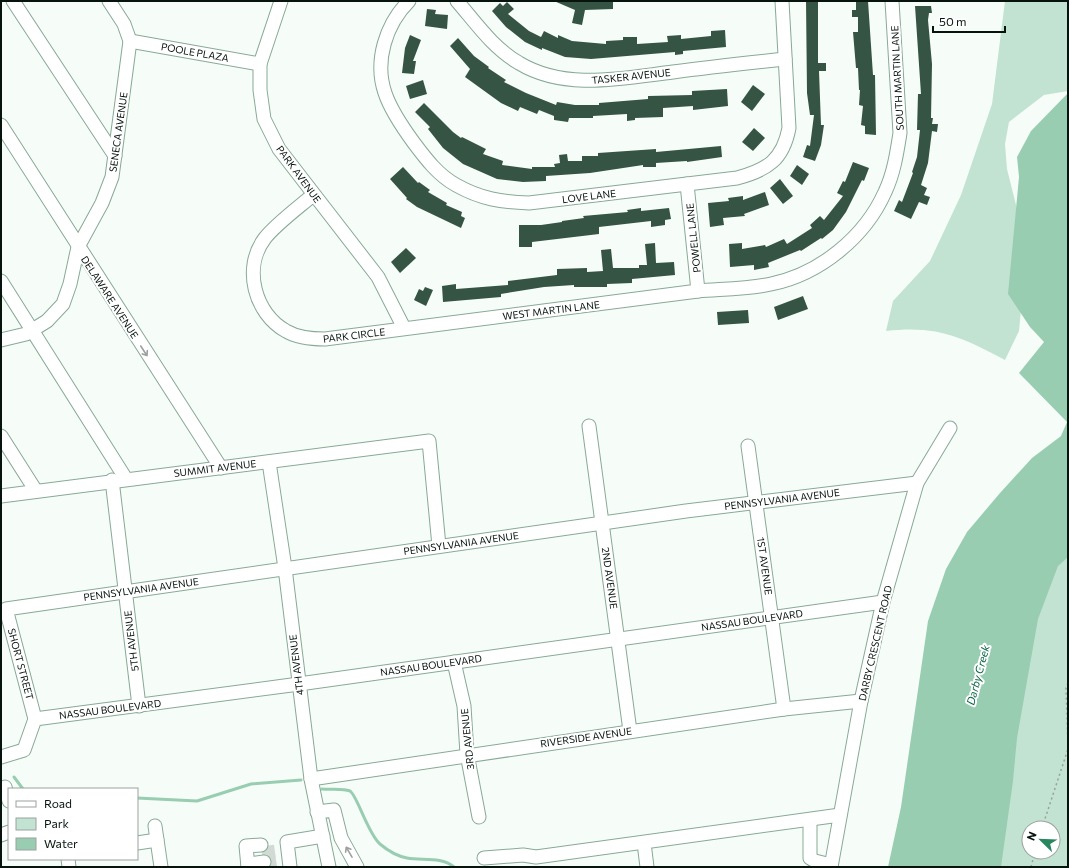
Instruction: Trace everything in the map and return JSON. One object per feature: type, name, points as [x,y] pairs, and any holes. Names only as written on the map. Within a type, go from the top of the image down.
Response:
[{"type":"street","points":[[13,1],[115,156]]},
{"type":"street","name":"SENECA AVENUE","points":[[1,340],[26,334],[47,321],[63,304],[70,284],[78,247],[102,203],[112,177],[130,41],[124,24],[109,1]]},
{"type":"street","name":"PARK AVENUE","points":[[281,1],[260,64],[260,90],[264,119],[279,149],[313,195],[378,277],[404,328]]},
{"type":"street","name":"LOVE LANE","points":[[409,1],[399,11],[387,32],[382,55],[382,83],[392,110],[405,131],[434,169],[449,181],[476,195],[495,201],[521,203],[550,201],[688,184],[747,175],[762,170],[774,161],[784,146],[790,128],[782,1]]},
{"type":"street","name":"TASKER AVENUE","points":[[457,1],[481,31],[500,49],[519,63],[553,77],[594,81],[785,59]]},
{"type":"street","name":"SOUTH MARTIN LANE","points":[[698,291],[771,284],[795,277],[816,268],[840,250],[861,230],[878,206],[891,177],[900,133],[892,1]]},
{"type":"street","name":"POOLE PLAZA","points":[[130,41],[260,64]]},
{"type":"street","name":"DELAWARE AVENUE","points":[[1,126],[221,468]]},
{"type":"street","name":"POWELL LANE","points":[[688,184],[698,291]]},
{"type":"street","name":"PARK CIRCLE","points":[[313,195],[273,230],[259,249],[253,277],[258,298],[265,313],[274,324],[287,332],[312,339],[325,339],[404,328]]},
{"type":"street","points":[[1,281],[126,479]]},
{"type":"street","name":"WEST MARTIN LANE","points":[[404,328],[698,291]]},
{"type":"street","name":"2ND AVENUE","points":[[589,426],[619,638],[630,731]]},
{"type":"street","name":"DARBY CRESCENT ROAD","points":[[831,866],[861,701],[883,602],[917,483],[950,428]]},
{"type":"street","points":[[1,436],[36,491]]},
{"type":"street","name":"SUMMIT AVENUE","points":[[1,496],[112,480],[221,468],[429,441],[439,546]]},
{"type":"street","name":"1ST AVENUE","points":[[748,446],[784,708]]},
{"type":"street","name":"4TH AVENUE","points":[[269,462],[285,568],[310,779],[329,867]]},
{"type":"street","name":"5TH AVENUE","points":[[112,480],[139,706]]},
{"type":"street","name":"PENNSYLVANIA AVENUE","points":[[6,609],[602,523],[756,502],[917,483]]},
{"type":"street","name":"NASSAU BOULEVARD","points":[[35,719],[139,706],[883,602]]},
{"type":"street","name":"SHORT STREET","points":[[6,609],[35,719]]},
{"type":"street","name":"3RD AVENUE","points":[[454,662],[464,706],[468,754],[479,817]]},
{"type":"street","name":"RIVERSIDE AVENUE","points":[[310,779],[468,754],[784,708],[861,701]]},
{"type":"street","points":[[1,757],[24,750],[35,719]]},
{"type":"street","points":[[1,789],[5,787],[8,798]]},
{"type":"street","points":[[317,812],[334,810],[341,838],[357,867]]},
{"type":"street","points":[[484,858],[523,855],[536,857],[840,815]]},
{"type":"street","points":[[810,820],[810,858],[831,866]]},
{"type":"street","points":[[155,826],[161,867]]},
{"type":"street","points":[[277,853],[246,846],[248,862],[323,839],[341,838]]},
{"type":"street","points":[[138,843],[157,840]]},
{"type":"street","points":[[644,843],[647,867]]},
{"type":"path","points":[[1068,682],[1066,688],[1068,744]]},
{"type":"path","points":[[1045,820],[1068,749]]},
{"type":"green space","points":[[1005,1],[1068,1],[1068,91],[1044,95],[1009,122],[1005,144],[1007,169],[1016,205],[1025,267],[1019,331],[1005,360],[962,339],[935,331],[886,331],[893,301],[930,261],[961,195],[992,104]]},
{"type":"green space","points":[[1068,536],[1068,867],[986,867],[1022,659]]},
{"type":"water","name":"Darby Creek","points":[[1068,93],[1068,557],[1058,566],[1038,619],[1017,738],[1013,781],[1001,867],[888,867],[901,807],[928,621],[946,569],[967,532],[1032,458],[1061,436],[1067,422],[1019,373],[1044,342],[1030,327],[1008,294],[1019,177],[1017,157],[1031,131]]},
{"type":"building","points":[[554,1],[613,1],[613,9],[585,10],[582,25],[572,23],[575,10]]},
{"type":"building","points":[[806,1],[818,1],[818,63],[826,63],[826,71],[819,71],[821,125],[824,125],[821,145],[815,161],[803,157],[807,145],[810,146],[814,115],[810,115],[807,93]]},
{"type":"building","points":[[856,1],[868,1],[873,75],[875,75],[876,135],[865,134],[865,126],[861,125],[863,106],[859,105],[860,90],[858,68],[856,68],[853,32],[858,32],[858,17],[852,17],[852,10],[856,10]]},
{"type":"building","points":[[507,2],[514,9],[508,14],[529,31],[541,37],[544,31],[558,38],[558,35],[572,41],[606,44],[606,41],[623,40],[623,37],[637,37],[637,44],[668,42],[667,36],[681,35],[681,39],[711,36],[711,31],[725,30],[726,47],[683,51],[683,54],[675,55],[675,52],[591,59],[565,57],[542,48],[542,50],[525,42],[506,27],[492,11],[500,3],[503,6]]},
{"type":"building","points":[[915,6],[931,6],[932,13],[929,13],[928,20],[932,64],[931,118],[933,118],[932,124],[938,124],[937,132],[932,131],[928,163],[921,185],[927,188],[924,195],[930,197],[927,205],[919,202],[911,219],[894,211],[899,200],[902,202],[913,173],[912,172],[917,157],[920,130],[917,130],[918,94],[921,94]]},
{"type":"building","points":[[427,9],[436,10],[435,14],[448,15],[447,29],[425,26]]},
{"type":"building","points":[[410,35],[421,40],[413,61],[416,61],[414,74],[402,73],[405,48]]},
{"type":"building","points":[[458,38],[474,56],[506,80],[504,82],[556,105],[557,102],[575,105],[599,105],[599,103],[648,99],[648,96],[692,95],[692,91],[727,89],[728,106],[693,110],[693,106],[663,108],[663,117],[635,118],[635,120],[627,121],[627,114],[593,116],[593,118],[569,118],[568,122],[554,120],[554,116],[539,110],[537,114],[520,107],[518,111],[501,103],[465,77],[470,69],[450,46]]},
{"type":"building","points":[[423,80],[427,94],[410,99],[406,86]]},
{"type":"building","points":[[753,85],[765,94],[752,111],[741,102]]},
{"type":"building","points":[[424,103],[453,132],[461,138],[462,137],[486,149],[483,154],[503,161],[502,165],[532,169],[532,167],[555,167],[554,164],[560,163],[559,155],[567,154],[568,161],[582,161],[582,156],[598,156],[598,153],[656,149],[656,152],[721,146],[722,157],[687,162],[656,163],[656,167],[643,167],[643,165],[590,173],[546,176],[546,181],[523,182],[497,179],[463,164],[443,148],[428,129],[430,127],[415,112]]},
{"type":"building","points":[[754,128],[765,138],[753,151],[742,142]]},
{"type":"building","points":[[853,162],[869,168],[864,181],[862,180],[846,212],[833,230],[822,239],[821,238],[801,251],[800,250],[768,263],[769,267],[754,270],[754,265],[730,267],[729,244],[742,243],[742,249],[765,245],[766,247],[784,239],[787,244],[812,228],[810,225],[820,216],[824,220],[843,196],[837,193],[843,181],[845,182]]},
{"type":"building","points":[[797,165],[809,174],[802,185],[790,176]]},
{"type":"building","points":[[403,167],[418,183],[419,182],[430,190],[428,192],[447,203],[446,205],[462,212],[461,216],[465,218],[461,228],[417,207],[406,199],[407,198],[390,179]]},
{"type":"building","points":[[780,179],[793,196],[783,204],[770,188]]},
{"type":"building","points":[[765,192],[769,205],[744,214],[745,216],[723,218],[724,225],[710,227],[708,203],[729,201],[728,198],[743,196],[743,200]]},
{"type":"building","points":[[641,208],[641,211],[669,208],[671,219],[665,220],[665,225],[651,227],[651,221],[599,227],[599,234],[532,242],[532,247],[519,247],[519,225],[541,225],[584,218],[583,216],[628,212],[627,210]]},
{"type":"building","points":[[655,243],[656,263],[674,262],[675,275],[632,279],[632,283],[607,284],[607,287],[574,287],[574,285],[544,287],[501,294],[501,297],[443,302],[442,286],[456,284],[456,289],[508,285],[508,281],[557,275],[557,269],[587,268],[587,272],[603,271],[601,250],[611,249],[613,268],[639,268],[639,265],[647,265],[645,244]]},
{"type":"building","points":[[406,248],[416,258],[400,273],[391,262]]},
{"type":"building","points":[[425,287],[433,290],[426,306],[414,300],[419,289],[423,291]]},
{"type":"building","points":[[803,296],[808,309],[778,320],[774,307]]},
{"type":"building","points":[[748,310],[749,323],[718,325],[717,312]]},
{"type":"waterway","points":[[14,777],[22,788]]},
{"type":"waterway","points":[[138,798],[197,801],[251,784],[301,780]]},
{"type":"waterway","points":[[322,789],[350,791],[353,794],[371,832],[380,844],[389,851],[403,857],[413,859],[443,861],[454,867]]},
{"type":"tunnel","points":[[262,853],[277,851]]},
{"type":"tunnel","points":[[264,862],[276,860]]}]
